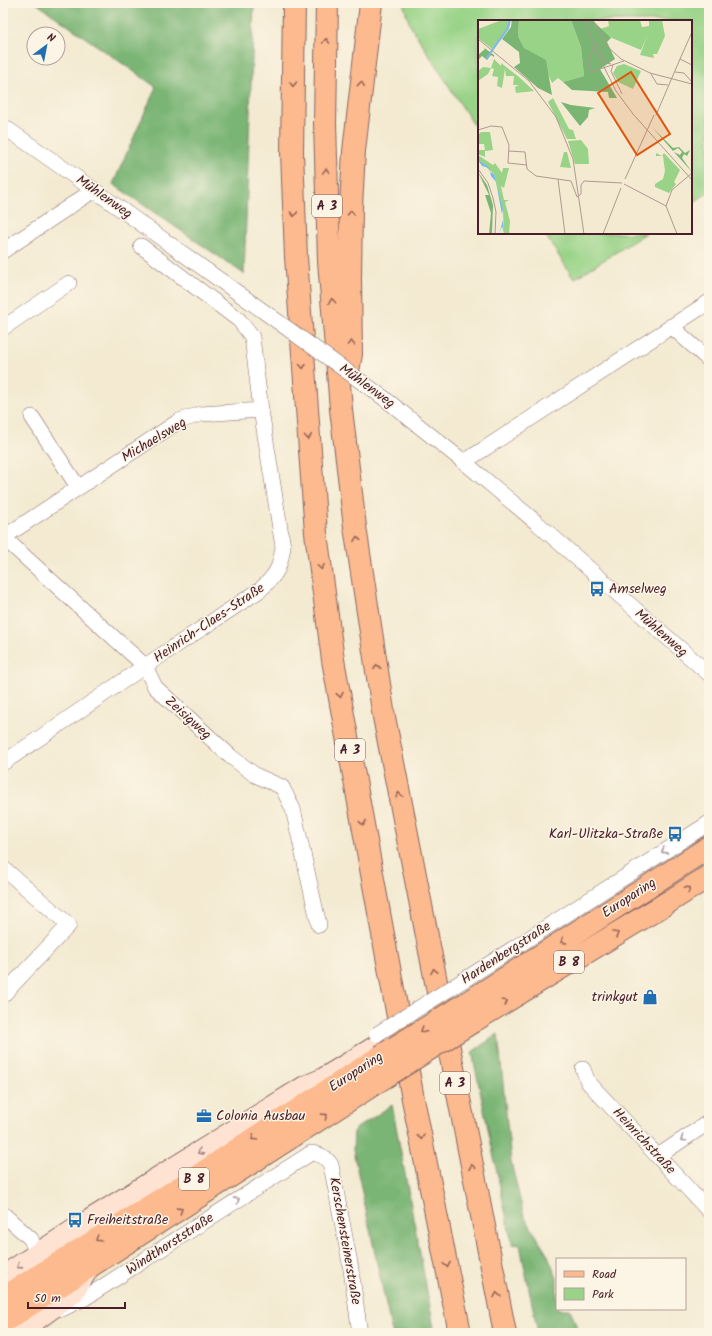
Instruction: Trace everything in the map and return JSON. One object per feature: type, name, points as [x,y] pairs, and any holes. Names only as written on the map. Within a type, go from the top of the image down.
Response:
[{"type":"main road","name":"A 3","points":[[294,3],[292,152],[296,257],[305,398],[316,533],[336,676],[413,1099],[460,1333]]},
{"type":"main road","name":"A 3","points":[[327,3],[325,123],[329,253],[341,409],[355,527],[384,717],[505,1333]]},
{"type":"main road","points":[[341,409],[351,354],[350,265],[354,151],[372,3]]},
{"type":"main road","name":"Europaring","points":[[3,1322],[385,1077],[470,1012],[655,882],[709,847]]},
{"type":"main road","name":"Europaring","points":[[3,1298],[195,1178],[256,1137],[384,1045],[470,1012],[667,903],[709,876]]},
{"type":"main road","name":"Hardenbergstraße","points":[[3,1277],[93,1218],[305,1087],[322,1080],[384,1045]]},
{"type":"main road","points":[[20,1331],[73,1292],[88,1268]]},
{"type":"street","name":"Mühlenweg","points":[[3,126],[384,398],[537,523],[709,674]]},
{"type":"street","points":[[3,251],[94,190]]},
{"type":"street","name":"Heinrich-Claes-Straße","points":[[3,764],[145,666],[260,590],[272,579],[280,564],[283,547],[261,410],[252,337],[239,320],[141,246]]},
{"type":"street","points":[[5,323],[69,283]]},
{"type":"street","points":[[464,462],[709,302]]},
{"type":"street","points":[[671,326],[709,360]]},
{"type":"street","name":"Michaelsweg","points":[[3,537],[179,421],[201,414],[261,410]]},
{"type":"street","points":[[32,417],[78,487]]},
{"type":"street","name":"Zeisigweg","points":[[3,537],[145,666],[154,687],[230,756],[255,776],[282,787],[293,809],[319,925]]},
{"type":"street","name":"Hardenbergstraße","points":[[384,1045],[464,980],[709,823]]},
{"type":"street","points":[[3,868],[69,925],[3,995]]},
{"type":"street","name":"Heinrichstraße","points":[[583,1069],[588,1082],[709,1210]]},
{"type":"street","points":[[658,1156],[709,1122]]},
{"type":"street","name":"Windthorststraße","points":[[20,1331],[85,1298],[310,1153],[320,1154]]},
{"type":"street","name":"Kerschensteinerstraße","points":[[320,1154],[328,1160],[331,1165],[350,1263],[360,1333]]},
{"type":"street","points":[[3,1214],[31,1239],[37,1255]]},
{"type":"green space","points":[[36,3],[254,3],[244,274],[113,184],[156,87]]},
{"type":"green space","points":[[403,3],[709,3],[709,192],[692,203],[692,20],[478,20],[478,131],[410,25]]},
{"type":"green space","points":[[545,234],[644,234],[574,279]]},
{"type":"green space","points":[[498,1034],[511,1162],[524,1216],[547,1253],[556,1276],[556,1310],[570,1310],[579,1333],[538,1333],[520,1245],[512,1244],[472,1052]]},
{"type":"green space","points":[[392,1105],[435,1333],[392,1333],[353,1150],[354,1130]]},
{"type":"place","name":"Amselweg","points":[[597,589]]},
{"type":"place","name":"Karl-Ulitzka-Straße","points":[[675,834]]},
{"type":"place","name":"trinkgut","points":[[650,997]]},
{"type":"place","name":"Colonia Ausbau","points":[[204,1116]]},
{"type":"place","name":"Freiheitstraße","points":[[75,1220]]}]
